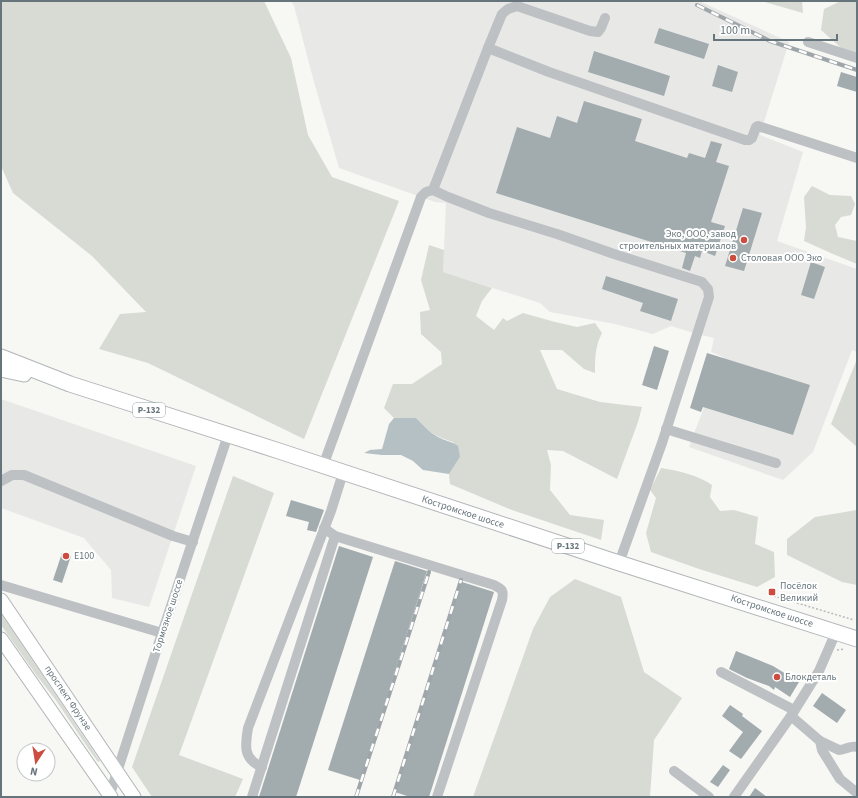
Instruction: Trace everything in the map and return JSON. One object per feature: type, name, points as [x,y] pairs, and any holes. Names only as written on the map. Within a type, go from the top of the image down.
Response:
[{"type":"highway","name":"Р-132","points":[[1,357],[70,384]]},
{"type":"highway","name":"Р-132","points":[[1,369],[70,384]]},
{"type":"highway","name":"Костромское шоссе","points":[[70,384],[857,639]]},
{"type":"main road","name":"проспект Фрунзе","points":[[1,600],[134,797]]},
{"type":"main road","points":[[1,639],[110,796]]},
{"type":"street","points":[[433,190],[502,14],[508,9],[518,6],[590,31],[598,32],[602,28],[605,18]]},
{"type":"street","points":[[808,42],[857,58]]},
{"type":"street","points":[[488,48],[549,72],[745,140],[752,138],[756,127],[758,126],[857,158]]},
{"type":"street","points":[[323,466],[421,197],[426,192],[433,190],[489,213],[702,282],[708,289],[709,297],[620,563]]},
{"type":"street","points":[[666,429],[776,464]]},
{"type":"street","name":"Тормозное шоссе","points":[[110,796],[162,633],[228,435]]},
{"type":"street","points":[[262,767],[249,759],[246,748],[248,728],[331,511],[343,472]]},
{"type":"street","points":[[1,481],[12,475],[24,475],[173,536],[193,542]]},
{"type":"street","points":[[324,528],[335,536],[494,584],[502,590],[502,600],[437,797]]},
{"type":"street","points":[[252,797],[335,536]]},
{"type":"street","points":[[1,585],[162,633]]},
{"type":"street","points":[[734,797],[819,671],[836,632]]},
{"type":"street","points":[[721,672],[792,713],[820,741],[839,750],[851,746],[857,748]]},
{"type":"street","points":[[820,741],[822,750],[840,779],[857,793]]},
{"type":"street","points":[[674,771],[709,797]]},
{"type":"path","points":[[770,594],[854,620]]},
{"type":"shaded area","points":[[1,1],[264,1],[291,58],[308,135],[332,177],[399,201],[304,439],[148,363],[99,349],[120,314],[146,312],[92,256],[13,193],[1,166]]},
{"type":"shaded area","points":[[291,1],[699,1],[789,42],[760,135],[803,152],[777,241],[857,269],[857,352],[852,350],[813,452],[783,480],[689,447],[723,357],[711,352],[714,338],[671,326],[653,334],[615,324],[550,312],[540,303],[443,272],[446,203],[435,202],[339,168],[294,6]]},
{"type":"shaded area","points":[[761,1],[802,1],[803,13]]},
{"type":"shaded area","points":[[841,1],[857,1],[857,54],[849,55],[821,30],[824,9]]},
{"type":"shaded area","points":[[812,186],[830,195],[851,196],[855,204],[851,215],[841,217],[835,225],[838,237],[857,241],[857,264],[804,241],[806,227],[804,197]]},
{"type":"shaded area","points":[[429,245],[444,250],[443,272],[492,288],[482,301],[476,316],[494,330],[503,318],[507,321],[523,313],[577,327],[595,323],[602,333],[595,357],[595,373],[584,369],[562,350],[540,350],[557,389],[600,402],[642,407],[617,479],[563,451],[547,450],[551,465],[550,490],[570,515],[604,520],[601,540],[512,510],[450,484],[449,474],[460,457],[453,442],[432,433],[416,418],[394,418],[384,408],[393,384],[412,384],[442,364],[441,352],[421,334],[420,312],[430,310],[421,280]]},
{"type":"shaded area","points":[[857,359],[857,447],[831,424]]},
{"type":"shaded area","points":[[1,399],[196,466],[149,607],[112,598],[111,570],[84,538],[1,508]]},
{"type":"shaded area","points":[[394,418],[416,418],[435,435],[458,446],[460,457],[449,474],[423,470],[413,461],[401,455],[364,453],[370,450],[382,449],[389,424]]},
{"type":"shaded area","points":[[661,468],[688,474],[712,485],[710,497],[720,511],[734,510],[758,517],[755,544],[774,552],[775,577],[757,587],[651,552],[646,533],[656,498],[650,490]]},
{"type":"shaded area","points":[[233,476],[274,493],[179,755],[243,779],[235,797],[152,797],[132,767]]},
{"type":"shaded area","points":[[857,510],[857,585],[842,582],[787,555],[787,539],[815,517]]},
{"type":"shaded area","points":[[575,579],[621,597],[644,672],[682,698],[654,740],[650,797],[473,797],[533,629],[550,597]]},
{"type":"shaded area","points":[[1,613],[100,761],[98,762],[55,699],[1,625]]},
{"type":"building","points":[[659,28],[709,44],[704,59],[654,43]]},
{"type":"building","points":[[594,51],[670,76],[664,96],[588,72]]},
{"type":"building","points":[[718,65],[738,72],[732,92],[712,86]]},
{"type":"building","points":[[841,72],[857,77],[857,92],[837,86]]},
{"type":"building","points":[[584,101],[642,119],[635,141],[687,158],[689,153],[705,158],[711,141],[722,144],[716,162],[729,166],[711,222],[725,226],[715,256],[702,251],[700,258],[695,256],[690,271],[682,268],[686,253],[496,193],[517,127],[550,138],[557,116],[577,123]]},
{"type":"building","name":"Эко, ООО, завод строительных материалов","points":[[743,208],[762,213],[744,271],[725,266]]},
{"type":"building","points":[[811,262],[825,267],[814,299],[801,295]]},
{"type":"building","points":[[606,276],[678,299],[671,321],[640,311],[643,303],[602,289]]},
{"type":"building","points":[[654,346],[669,351],[657,390],[642,385]]},
{"type":"building","points":[[707,353],[810,385],[793,435],[703,407],[701,412],[690,408]]},
{"type":"building","points":[[291,500],[324,510],[316,532],[307,530],[309,522],[286,516]]},
{"type":"building","points":[[339,546],[373,557],[296,797],[259,797]]},
{"type":"building","points":[[62,553],[71,556],[62,583],[53,580]]},
{"type":"building","points":[[395,561],[427,571],[360,780],[328,770]]},
{"type":"building","points":[[462,582],[494,592],[429,797],[410,797],[395,792]]},
{"type":"building","points":[[736,651],[773,666],[799,682],[790,697],[775,687],[774,690],[769,686],[747,678],[729,669]]},
{"type":"building","points":[[822,693],[846,710],[837,723],[813,706]]},
{"type":"building","points":[[730,705],[743,714],[742,716],[762,731],[741,759],[729,751],[743,732],[722,716]]},
{"type":"building","points":[[723,765],[730,770],[718,787],[710,782]]},
{"type":"building","points":[[755,788],[767,797],[749,797]]},
{"type":"railway","points":[[697,5],[770,41],[857,70]]},
{"type":"railway","points":[[356,797],[429,572]]},
{"type":"railway","points":[[393,797],[461,580]]},
{"type":"place","name":"Эко, ООО, завод строительных материалов","points":[[744,240]]},
{"type":"place","name":"Столовая ООО Эко","points":[[733,258]]},
{"type":"place","name":"E100","points":[[66,556]]},
{"type":"place","name":"Посёлок Великий","points":[[772,592]]},
{"type":"place","name":"Блокдеталь","points":[[777,677]]}]
